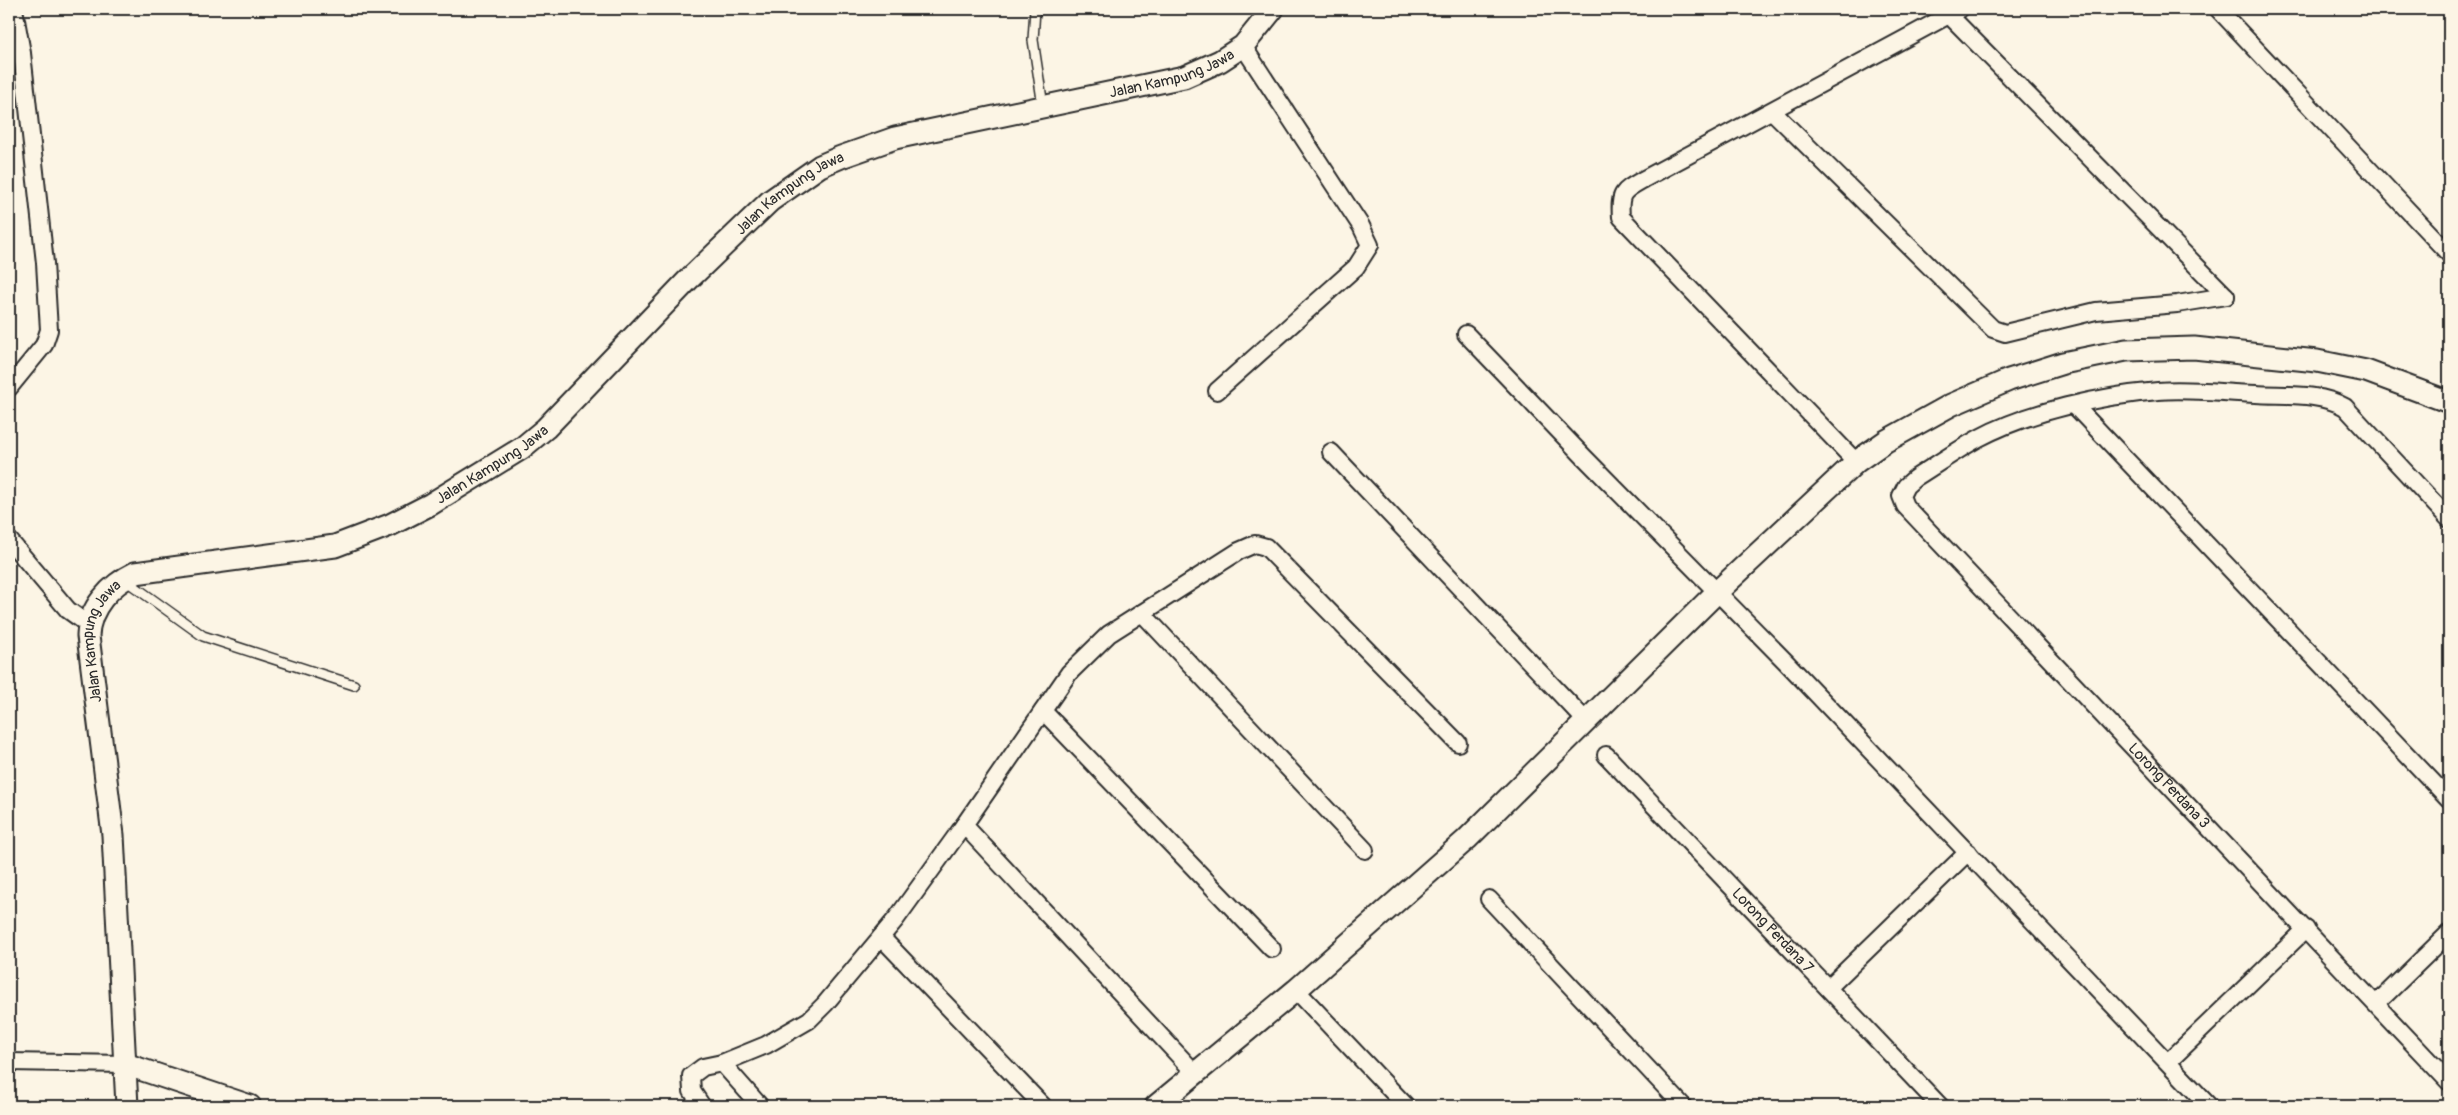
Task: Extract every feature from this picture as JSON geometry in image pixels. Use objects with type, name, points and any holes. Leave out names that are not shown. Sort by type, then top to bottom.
[{"type":"street","points":[[9,388],[44,344],[49,330],[44,254],[22,53],[14,9]]},
{"type":"street","name":"Jalan Kampung Jawa","points":[[127,1106],[113,835],[88,625],[98,604],[112,587],[135,573],[335,546],[390,525],[431,504],[522,448],[570,405],[694,274],[770,202],[820,166],[896,138],[1184,77],[1220,61],[1243,46],[1273,9]]},
{"type":"street","points":[[2218,9],[2449,254]]},
{"type":"street","points":[[1772,110],[1993,329],[2005,333],[2096,311],[2177,304],[2226,296],[1955,12],[1772,110],[1626,189],[1620,200],[1622,217],[1856,462]]},
{"type":"street","points":[[1217,391],[1356,267],[1370,245],[1361,226],[1243,46]]},
{"type":"street","points":[[1466,334],[1968,852],[2209,1106]]},
{"type":"street","points":[[1156,1106],[1296,990],[1467,839],[1717,592],[1856,462],[1886,441],[1951,405],[2009,380],[2063,363],[2126,350],[2194,348],[2317,361],[2366,371],[2449,402]]},
{"type":"street","points":[[2074,405],[2159,390],[2304,396],[2335,401],[2345,407],[2449,519]]},
{"type":"street","points":[[2074,405],[2449,798]]},
{"type":"street","name":"Lorong Perdana 3","points":[[2074,405],[2006,426],[1979,438],[1906,486],[1901,496],[1905,506],[2449,1082]]},
{"type":"street","points":[[1331,452],[1586,721]]},
{"type":"street","points":[[9,540],[68,610],[88,625]]},
{"type":"street","points":[[702,1106],[692,1091],[691,1076],[703,1067],[722,1063],[766,1045],[809,1020],[825,1004],[881,937],[964,826],[1069,673],[1109,634],[1239,551],[1255,544],[1266,548],[1458,743]]},
{"type":"street","points":[[1142,613],[1365,850]]},
{"type":"street","points":[[1043,711],[1272,949]]},
{"type":"street","name":"Lorong Perdana 7","points":[[1606,755],[1940,1106]]},
{"type":"street","points":[[964,826],[1195,1073]]},
{"type":"street","points":[[1828,988],[1968,852]]},
{"type":"street","points":[[1489,899],[1683,1106]]},
{"type":"street","points":[[2168,1062],[2306,929]]},
{"type":"street","points":[[2376,1003],[2449,933]]},
{"type":"street","points":[[881,937],[1043,1106]]},
{"type":"street","points":[[1296,990],[1406,1106]]},
{"type":"street","points":[[9,1062],[125,1064],[250,1106]]},
{"type":"street","points":[[722,1063],[760,1106]]},
{"type":"lane","points":[[1036,9],[1033,40],[1043,107]]},
{"type":"lane","points":[[124,578],[203,636],[354,685]]}]
